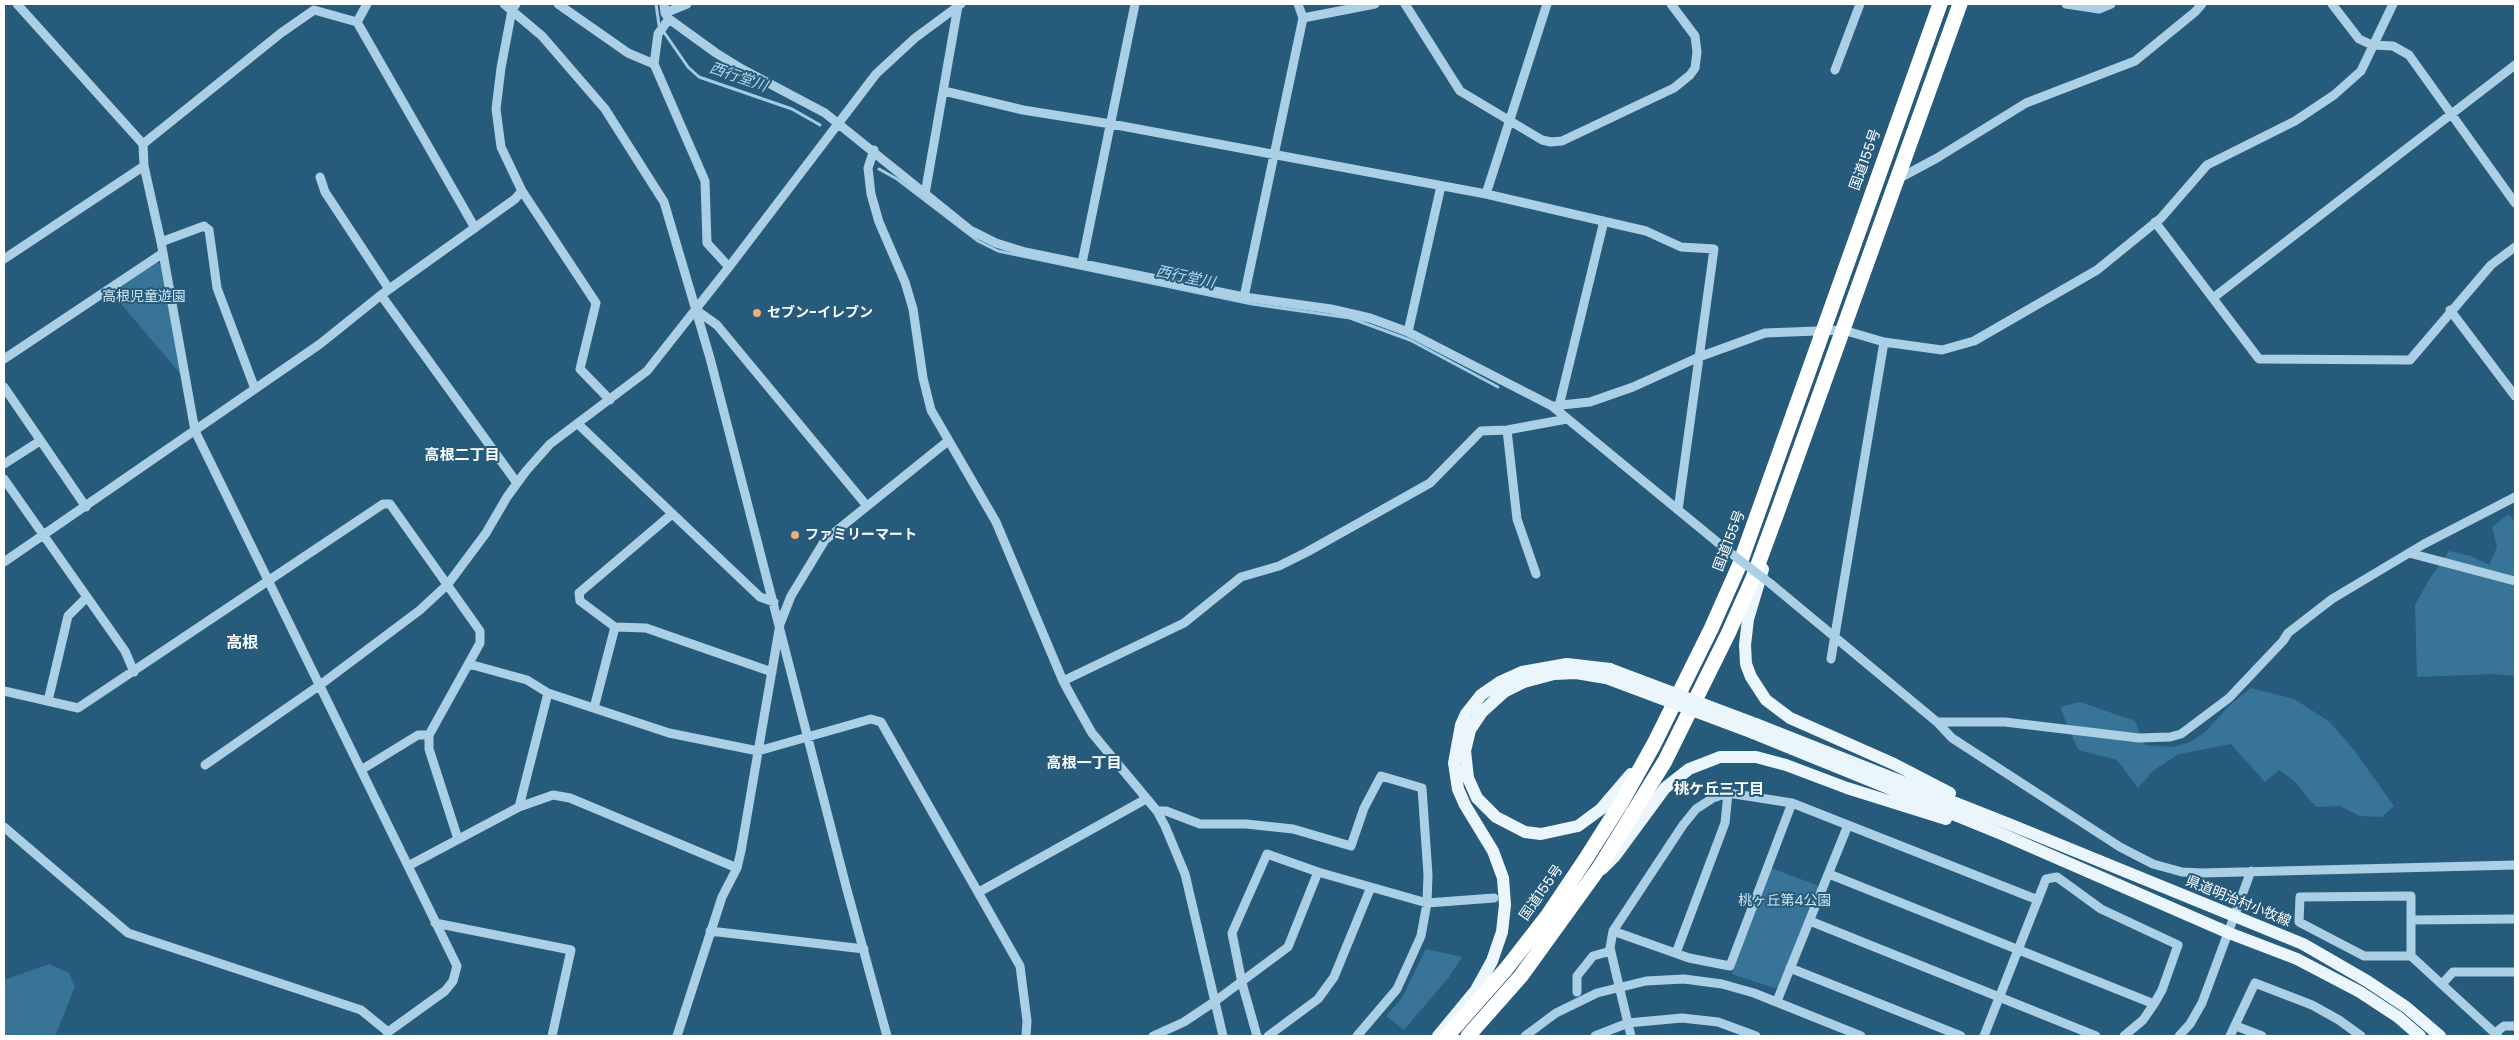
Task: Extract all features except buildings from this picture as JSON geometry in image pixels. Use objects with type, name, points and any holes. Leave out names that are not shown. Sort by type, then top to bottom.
[{"type":"highway","name":"国道155号","points":[[1447,1036],[1506,969],[1548,915],[1621,803],[1654,744],[1711,629],[1739,566],[1940,4]]},
{"type":"highway","points":[[1468,1036],[1521,976],[1591,880],[1635,812],[1665,761],[1728,634],[1753,578],[1960,4]]},
{"type":"main road","points":[[1795,463],[1748,619],[1745,646],[1746,664],[1757,689],[1766,700],[1790,718],[1894,764],[2006,830]]},
{"type":"main road","points":[[1438,1036],[1476,990],[1492,962],[1502,932],[1505,905],[1503,878],[1493,851],[1465,805],[1455,775],[1455,749],[1464,720],[1473,704],[1489,688],[1522,672],[1567,664],[1608,673],[1755,729],[2006,830],[2229,933],[2296,959],[2336,978],[2398,1017],[2420,1036]]},
{"type":"main road","points":[[1608,673],[1570,673],[1534,678],[1514,686],[1488,705],[1470,730],[1465,751],[1468,778],[1477,798],[1496,818],[1524,832],[1541,834],[1578,826],[1601,810],[1624,784],[1654,744]]},
{"type":"main road","points":[[1591,880],[1615,856],[1665,788],[1689,769],[1720,757],[1756,757],[1786,764],[1911,809],[2006,830]]},
{"type":"main road","name":"県道明治村小牧線","points":[[2006,830],[2302,944],[2342,965],[2406,1007],[2440,1036]]},
{"type":"street","points":[[4,827],[128,933],[361,1010],[388,1034],[445,991],[453,980],[456,966],[195,431],[161,242],[144,166],[143,144],[18,4]]},
{"type":"street","points":[[357,22],[367,4]]},
{"type":"street","points":[[504,4],[514,7],[542,36],[605,109],[664,202],[696,310],[780,624],[887,1036]]},
{"type":"street","points":[[558,4],[628,53],[654,64]]},
{"type":"street","points":[[687,4],[666,12],[658,34],[654,64],[705,181],[707,243],[729,267]]},
{"type":"street","points":[[1082,264],[1135,4]]},
{"type":"street","points":[[1244,297],[1303,18],[1298,4]]},
{"type":"street","points":[[1303,18],[1375,4]]},
{"type":"street","points":[[1405,4],[1460,91],[1542,140],[1562,141],[1674,88],[1695,68],[1697,52],[1695,36],[1671,4]]},
{"type":"street","points":[[1486,194],[1546,4]]},
{"type":"street","points":[[1835,70],[1860,4]]},
{"type":"street","points":[[2066,4],[2099,10],[2111,4]]},
{"type":"street","points":[[1896,180],[2026,103],[2136,61],[2202,4]]},
{"type":"street","points":[[2332,4],[2359,39],[2372,45],[2393,46],[2409,55],[2515,203]]},
{"type":"street","points":[[1556,406],[1590,402],[1633,387],[1699,357],[1765,333],[1803,330],[1812,333],[1822,330],[1842,330],[1884,342],[1942,350],[1974,341],[2098,270],[2155,222],[2207,165],[2295,121],[2334,95],[2361,71],[2393,4]]},
{"type":"street","points":[[925,194],[960,5]]},
{"type":"street","points":[[205,764],[320,685],[420,610],[448,584],[486,533],[517,483],[550,444],[647,371],[840,124],[876,74],[915,38],[960,5]]},
{"type":"street","points":[[514,7],[501,68],[496,109],[501,147],[522,191],[596,303],[580,369],[610,400]]},
{"type":"street","points":[[143,144],[281,33],[314,10],[357,22],[475,228]]},
{"type":"street","points":[[666,12],[742,69],[825,113],[840,124],[873,155],[970,230],[996,243],[1082,264],[1244,297],[1331,309],[1370,318],[1408,332],[1556,406],[1567,419],[1938,722],[1952,738],[2120,847],[2153,864],[2182,872],[2515,865]]},
{"type":"street","points":[[2213,298],[2515,66]]},
{"type":"street","points":[[944,91],[1023,110],[1111,124],[1486,194],[1646,231],[1681,247],[1714,249],[1678,510]]},
{"type":"street","points":[[873,155],[868,168],[871,194],[879,222],[905,282],[913,309],[923,378],[931,410],[996,522],[1063,681],[1092,734],[1157,811],[1185,874],[1223,1036]]},
{"type":"street","points":[[4,259],[144,166]]},
{"type":"street","points":[[320,177],[325,192],[389,289]]},
{"type":"street","points":[[1408,332],[1441,186]]},
{"type":"street","points":[[4,562],[320,344],[381,295],[515,199],[522,191]]},
{"type":"street","points":[[1556,406],[1604,221]]},
{"type":"street","points":[[2155,222],[2259,359],[2410,360],[2450,310],[2491,265],[2515,247]]},
{"type":"street","points":[[161,242],[204,226],[209,230],[216,288],[255,389]]},
{"type":"street","points":[[4,359],[163,253]]},
{"type":"street","points":[[381,295],[517,483]]},
{"type":"street","points":[[696,310],[717,326],[867,506]]},
{"type":"street","points":[[2450,310],[2515,396]]},
{"type":"street","points":[[1831,659],[1884,342]]},
{"type":"street","points":[[4,387],[86,506]]},
{"type":"street","points":[[1063,681],[1184,623],[1241,578],[1279,566],[1307,552],[1430,483],[1481,431],[1508,430],[1567,419]]},
{"type":"street","points":[[578,424],[760,598],[774,602]]},
{"type":"street","points":[[1508,430],[1517,519],[1536,574]]},
{"type":"street","points":[[4,464],[40,440]]},
{"type":"street","points":[[677,1036],[710,930],[722,897],[737,868],[780,624],[791,596],[825,540],[948,441]]},
{"type":"street","points":[[4,479],[125,652],[134,672]]},
{"type":"street","points":[[1938,722],[2005,722],[2139,738],[2170,737],[2182,734],[2229,698],[2283,641],[2288,633],[2332,599],[2409,553],[2515,497]]},
{"type":"street","points":[[4,691],[78,708],[383,504],[390,504],[480,631],[480,644],[429,735],[429,749],[458,839]]},
{"type":"street","points":[[672,514],[579,593],[580,601],[615,627],[646,628],[772,672]]},
{"type":"street","points":[[2409,553],[2515,581]]},
{"type":"street","points":[[48,701],[68,616],[86,598]]},
{"type":"street","points":[[594,708],[615,627]]},
{"type":"street","points":[[468,664],[527,680],[548,693],[669,733],[758,751],[870,719],[881,722],[1020,966],[1027,1021],[1026,1036]]},
{"type":"street","points":[[520,807],[548,693]]},
{"type":"street","points":[[361,770],[418,735],[429,735]]},
{"type":"street","points":[[1157,811],[1166,810],[1200,824],[1246,824],[1293,829],[1351,846],[1364,808],[1381,776],[1422,788],[1428,875],[1427,903],[1421,936],[1397,989],[1356,1036]]},
{"type":"street","points":[[1676,953],[1725,823],[1728,793]]},
{"type":"street","points":[[1631,1036],[1611,951],[1613,931],[1683,825],[1696,809],[1713,798],[1728,793],[1792,803],[2038,900]]},
{"type":"street","points":[[408,866],[520,807],[543,797],[553,795],[570,798],[737,868]]},
{"type":"street","points":[[979,892],[1146,799]]},
{"type":"street","points":[[1613,931],[1676,953],[1730,966],[1792,803]]},
{"type":"street","points":[[1777,1001],[1848,825]]},
{"type":"street","points":[[1257,1036],[1242,982],[1232,933],[1267,854],[1318,872],[1427,903],[1494,898]]},
{"type":"street","points":[[2179,1036],[2190,1024],[2202,1002],[2251,871]]},
{"type":"street","points":[[1153,1036],[1184,1022],[1288,947],[1318,872]]},
{"type":"street","points":[[1829,874],[2154,1004]]},
{"type":"street","points":[[1984,1036],[2046,879],[2057,877],[2101,909],[2178,945],[2162,990],[2154,1004],[2143,1020],[2124,1036]]},
{"type":"street","points":[[1268,1036],[1318,999],[1334,978],[1371,887]]},
{"type":"street","points":[[2411,956],[2411,896],[2300,897],[2300,922],[2364,956],[2411,956],[2496,1035],[2504,1026],[2515,1026]]},
{"type":"street","points":[[2412,920],[2515,919]]},
{"type":"street","points":[[1810,920],[2096,1036]]},
{"type":"street","points":[[435,923],[571,950],[552,1036]]},
{"type":"street","points":[[710,930],[864,949]]},
{"type":"street","points":[[1577,992],[1577,976],[1593,956],[1611,951]]},
{"type":"street","points":[[1790,968],[1960,1036]]},
{"type":"street","points":[[2442,984],[2454,972],[2515,972]]},
{"type":"street","points":[[1525,1036],[1568,1005],[1620,986],[1665,979],[1704,981],[1737,988],[1777,1001],[1861,1036]]},
{"type":"street","points":[[2230,1036],[2255,983],[2312,1005],[2339,1020],[2361,1036]]},
{"type":"street","points":[[1595,1036],[1628,1023],[1662,1018],[1703,1019],[1756,1036]]},
{"type":"street","points":[[2236,1026],[2262,1036]]},
{"type":"green space","name":"高根児童遊園","points":[[156,262],[160,264],[182,376],[111,292]]},
{"type":"green space","points":[[2509,514],[2515,522],[2515,676],[2493,674],[2417,677],[2415,605],[2428,581],[2449,551],[2471,556],[2489,565],[2497,547],[2492,527]]},
{"type":"green space","points":[[2251,688],[2294,699],[2330,722],[2354,750],[2394,806],[2382,817],[2360,816],[2340,806],[2316,807],[2293,780],[2279,770],[2265,782],[2231,744],[2179,754],[2154,770],[2138,788],[2117,760],[2078,750],[2060,707],[2080,702],[2135,721],[2145,745],[2174,747],[2190,742],[2204,733],[2232,703]]},
{"type":"green space","name":"桃ヶ丘第4公園","points":[[1771,868],[1819,886],[1778,987],[1774,988],[1732,974]]},
{"type":"green space","points":[[1426,949],[1462,957],[1449,977],[1404,1030],[1386,1016],[1402,998]]},
{"type":"green space","points":[[49,964],[69,973],[75,987],[55,1036],[4,1036],[4,980]]},
{"type":"waterway","name":"西行堂川","points":[[656,4],[659,25],[688,67],[699,77],[792,109],[820,125]]},
{"type":"waterway","name":"西行堂川","points":[[879,169],[897,179],[978,241],[998,251],[1252,304],[1350,318],[1410,340],[1498,387]]},
{"type":"place","name":"セブン-イレブン","points":[[757,313]]},
{"type":"place","name":"ファミリーマート","points":[[795,535]]},
{"type":"district","name":"高根二丁目","points":[[462,456]]},
{"type":"district","name":"高根","points":[[242,644]]},
{"type":"district","name":"高根一丁目","points":[[1084,764]]},
{"type":"district","name":"桃ケ丘三丁目","points":[[1719,790]]}]
